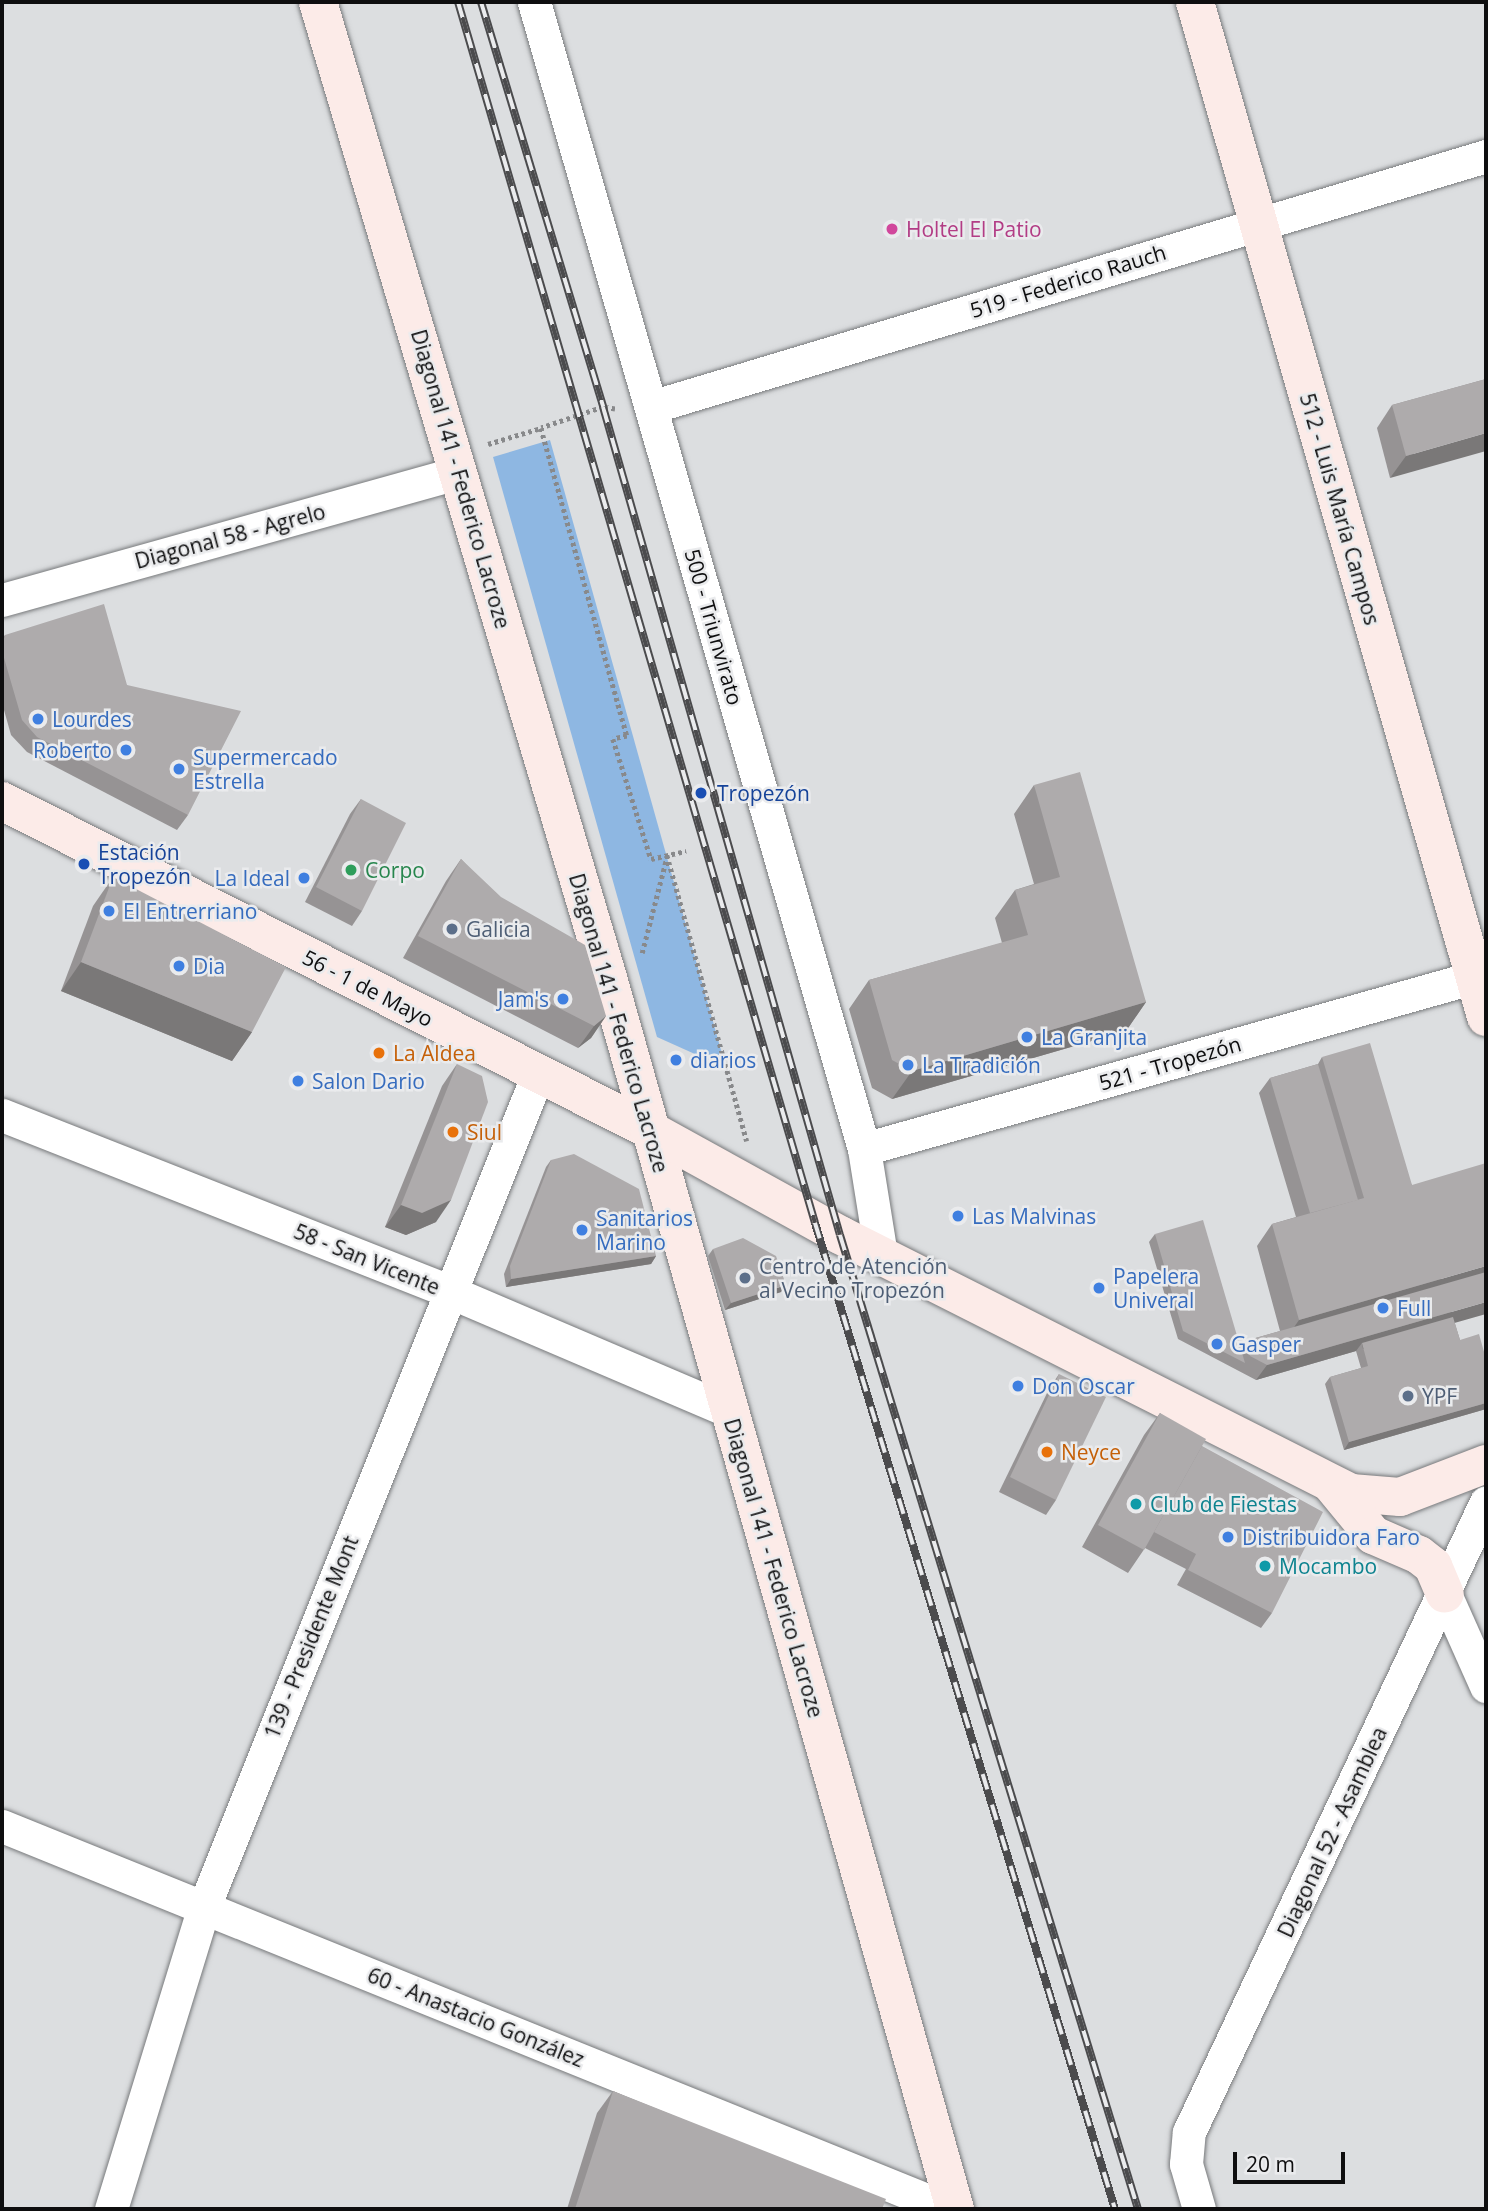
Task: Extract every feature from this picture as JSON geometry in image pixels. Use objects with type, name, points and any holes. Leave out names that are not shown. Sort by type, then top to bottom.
[{"type":"street","name":"Diagonal 141 - Federico Lacroze","points":[[318,2],[608,978],[955,2209]]},
{"type":"street","name":"500 - Triunvirato","points":[[534,2],[864,1149],[881,1255]]},
{"type":"street","name":"512 - Luis María Campos","points":[[1195,2],[1486,1017]]},
{"type":"street","name":"519 - Federico Rauch","points":[[650,407],[1486,156]]},
{"type":"street","name":"Diagonal 58 - Agrelo","points":[[2,600],[457,464]]},
{"type":"street","name":"56 - 1 de Mayo","points":[[2,801],[650,1130],[881,1255],[1331,1484],[1368,1497],[1400,1497],[1486,1464]]},
{"type":"street","name":"521 - Tropezón","points":[[864,1149],[1475,977]]},
{"type":"street","name":"139 - Presidente Mont","points":[[111,2209],[204,1907],[448,1291],[538,1074]]},
{"type":"street","name":"58 - San Vicente","points":[[2,1115],[448,1291],[730,1411]]},
{"type":"street","points":[[1331,1484],[1373,1535],[1419,1555],[1433,1566],[1486,1686]]},
{"type":"street","name":"Diagonal 52 - Asamblea","points":[[1199,2209],[1186,2164],[1189,2132],[1445,1594],[1486,1502]]},
{"type":"street","name":"60 - Anastacio González","points":[[2,1826],[949,2209]]},
{"type":"path","points":[[457,464],[541,428],[603,407],[650,407]]},
{"type":"path","points":[[541,428],[627,736],[613,739],[651,859],[686,851]]},
{"type":"path","points":[[608,978],[638,970],[667,855]]},
{"type":"path","points":[[667,855],[762,1192]]},
{"type":"shaded area","points":[[550,440],[726,1068],[657,1037],[493,457]]},
{"type":"building","points":[[1486,379],[1486,433],[1406,456],[1392,405]]},
{"type":"building","points":[[104,604],[127,685],[241,711],[188,815],[37,737],[22,720],[2,651],[5,635]]},
{"type":"building","points":[[1080,772],[1146,1002],[912,1071],[892,1060],[869,980],[1028,935],[1015,890],[1060,877],[1034,785]]},
{"type":"building","name":"Corpo","points":[[361,799],[406,823],[362,911],[316,887]]},
{"type":"building","points":[[461,859],[501,897],[585,945],[606,1016],[594,1026],[418,936]]},
{"type":"building","points":[[113,877],[286,967],[252,1032],[81,962]]},
{"type":"building","points":[[1370,1043],[1412,1185],[1486,1163],[1486,1266],[1299,1320],[1272,1224],[1364,1198],[1322,1057]]},
{"type":"building","points":[[457,1064],[482,1076],[488,1102],[451,1200],[422,1213],[401,1205]]},
{"type":"building","points":[[1318,1064],[1358,1200],[1310,1213],[1270,1078]]},
{"type":"building","name":"Sanitarios Marino","points":[[574,1154],[639,1189],[656,1256],[511,1279],[510,1266],[551,1160]]},
{"type":"building","points":[[1203,1220],[1245,1363],[1183,1331],[1155,1234]]},
{"type":"building","name":"Centro de Atención al Vecino Tropezón","points":[[743,1238],[776,1256],[786,1285],[731,1303],[713,1249]]},
{"type":"building","points":[[1486,1272],[1486,1302],[1267,1365],[1250,1356],[1245,1341]]},
{"type":"building","points":[[1453,1317],[1460,1340],[1479,1334],[1486,1359],[1486,1403],[1349,1442],[1330,1377],[1368,1366],[1362,1343]]},
{"type":"building","name":"Neyce","points":[[1059,1374],[1106,1397],[1056,1500],[1010,1477]]},
{"type":"building","name":"Club de Fiestas","points":[[1160,1413],[1206,1439],[1144,1550],[1098,1525]]},
{"type":"building","points":[[1202,1446],[1323,1512],[1272,1613],[1188,1570],[1196,1554],[1154,1532]]},
{"type":"building","points":[[613,2091],[886,2199],[882,2209],[575,2209]]},
{"type":"railway","points":[[458,2],[815,1223],[1115,2209]]},
{"type":"railway","points":[[481,2],[603,407],[840,1235],[1138,2209]]},
{"type":"place","name":"Holtel El Patio","points":[[892,229]]},
{"type":"place","name":"Lourdes","points":[[38,719]]},
{"type":"place","name":"Roberto","points":[[126,750]]},
{"type":"place","name":"Supermercado Estrella","points":[[179,769]]},
{"type":"place","name":"Tropezón","points":[[701,793]]},
{"type":"place","name":"Estación Tropezón","points":[[84,864]]},
{"type":"place","name":"Corpo","points":[[351,870]]},
{"type":"place","name":"La Ideal","points":[[304,878]]},
{"type":"place","name":"El Entrerriano","points":[[109,911]]},
{"type":"place","name":"Galicia","points":[[452,929]]},
{"type":"place","name":"Dia","points":[[179,966]]},
{"type":"place","name":"Jam's","points":[[563,999]]},
{"type":"place","name":"La Granjita","points":[[1027,1037]]},
{"type":"place","name":"La Aldea","points":[[379,1053]]},
{"type":"place","name":"diarios","points":[[676,1060]]},
{"type":"place","name":"La Tradición","points":[[908,1065]]},
{"type":"place","name":"Salon Dario","points":[[298,1081]]},
{"type":"place","name":"Siul","points":[[453,1132]]},
{"type":"place","name":"Las Malvinas","points":[[958,1216]]},
{"type":"place","name":"Sanitarios Marino","points":[[582,1230]]},
{"type":"place","name":"Centro de Atención al Vecino Tropezón","points":[[745,1278]]},
{"type":"place","name":"Papelera Univeral","points":[[1099,1288]]},
{"type":"place","name":"Full","points":[[1383,1308]]},
{"type":"place","name":"Gasper","points":[[1217,1344]]},
{"type":"place","name":"Don Oscar","points":[[1018,1386]]},
{"type":"place","name":"YPF","points":[[1408,1396]]},
{"type":"place","name":"Neyce","points":[[1047,1452]]},
{"type":"place","name":"Club de Fiestas","points":[[1136,1504]]},
{"type":"place","name":"Distribuidora Faro","points":[[1228,1537]]},
{"type":"place","name":"Mocambo","points":[[1265,1566]]}]
